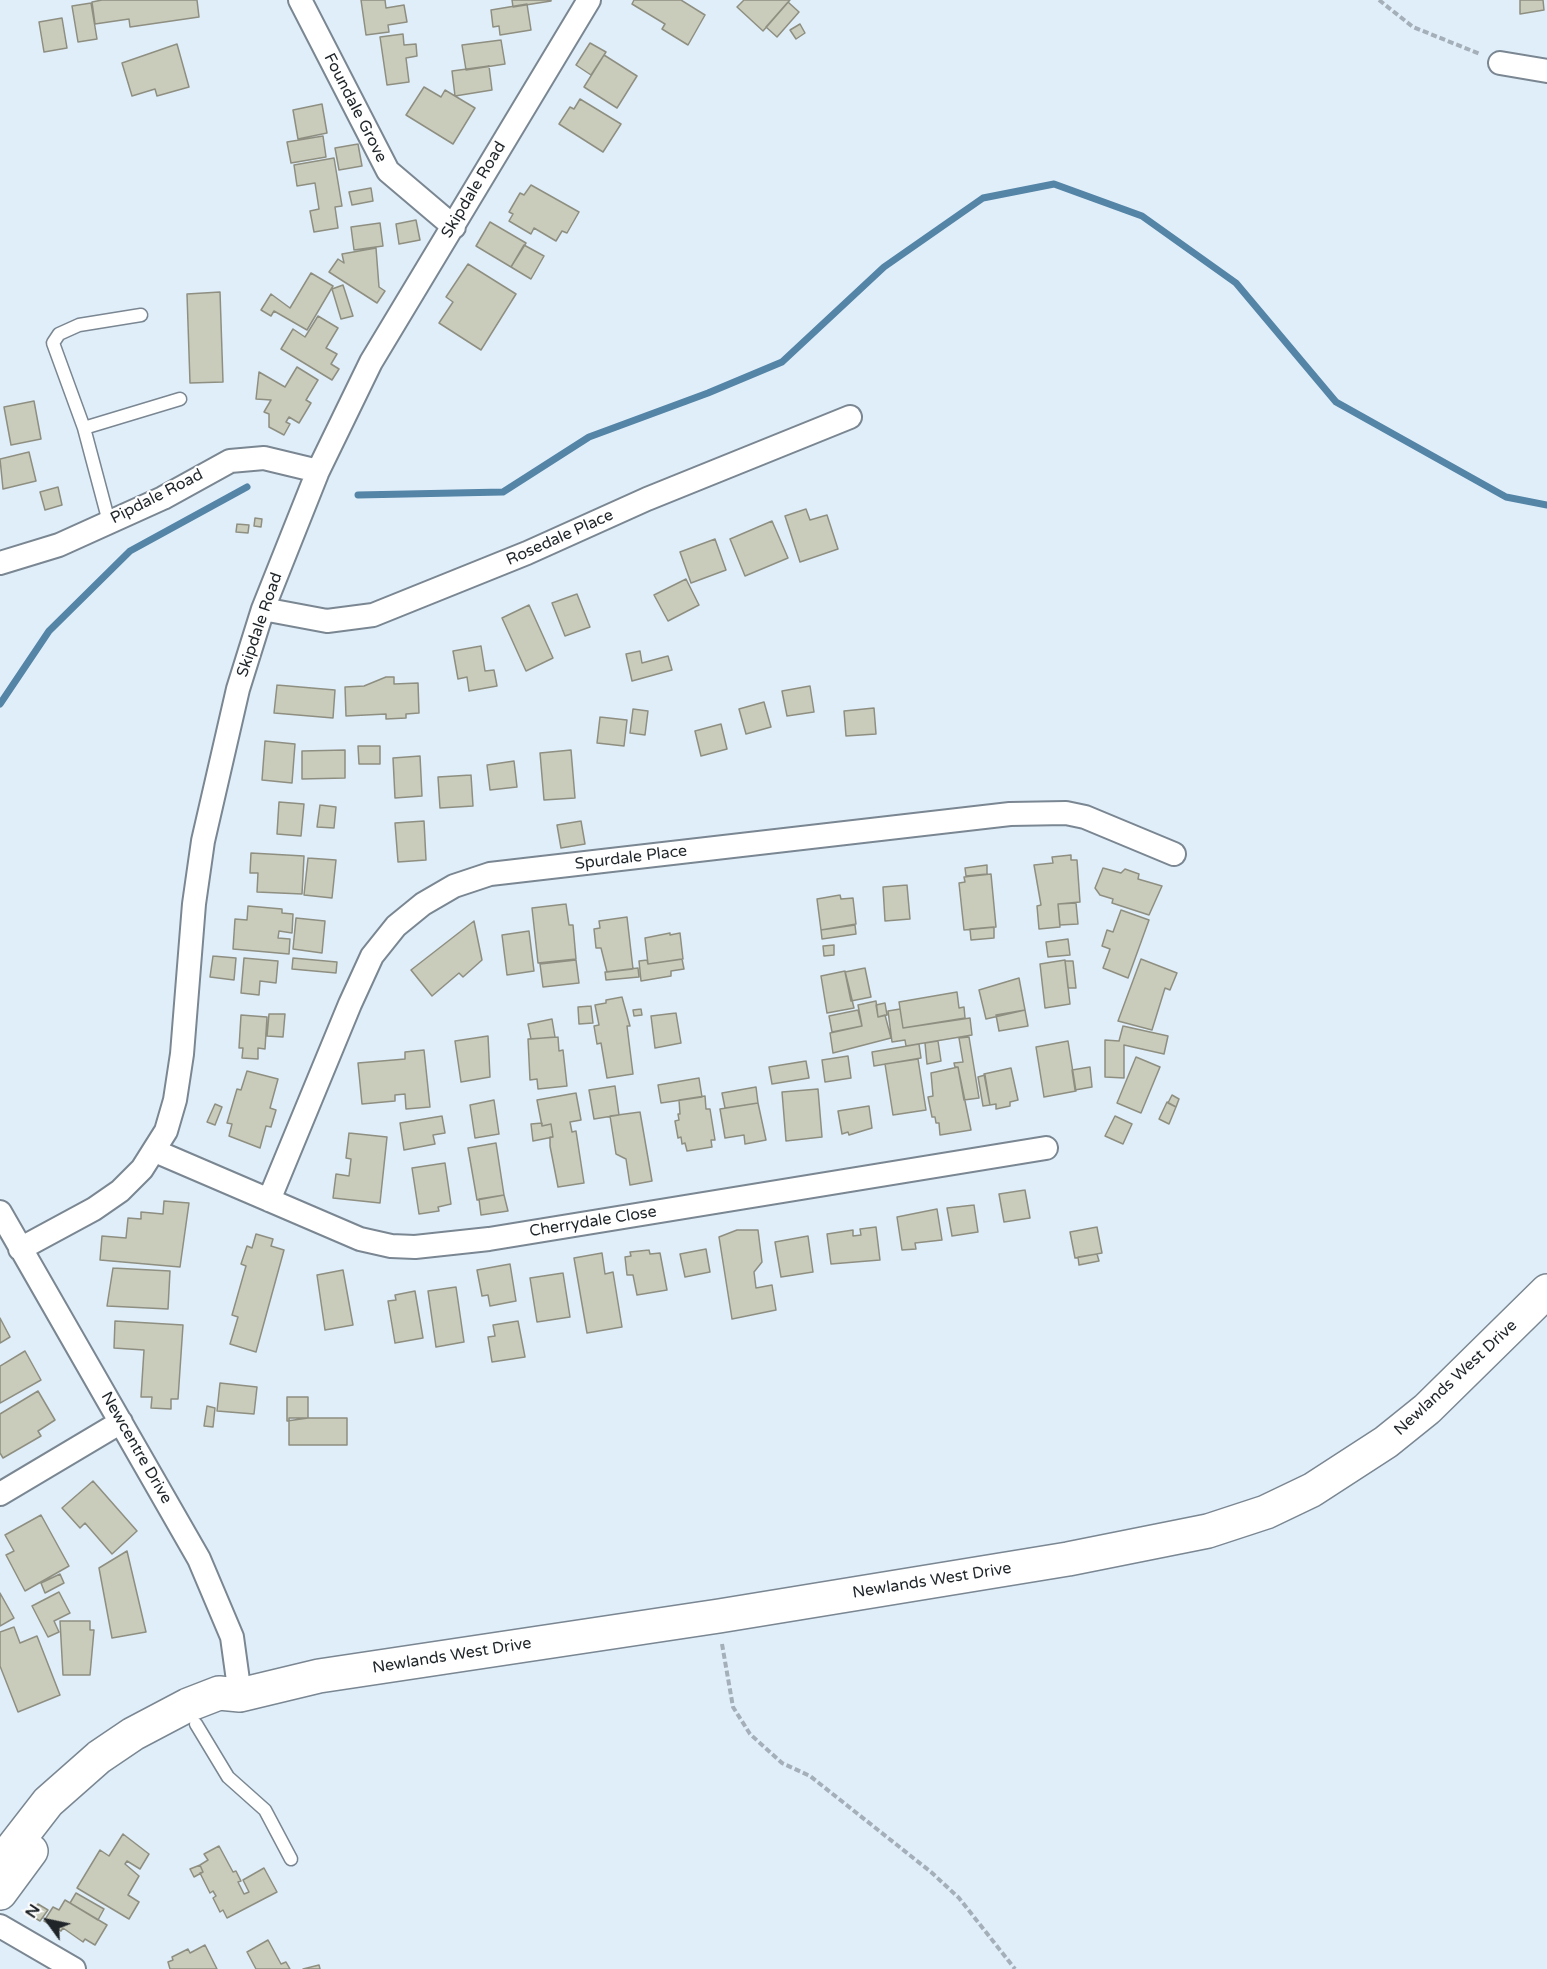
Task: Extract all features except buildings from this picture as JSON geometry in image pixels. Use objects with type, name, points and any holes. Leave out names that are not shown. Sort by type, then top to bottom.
[{"type":"street","name":"Foundale Grove","points":[[300,0],[388,171],[454,227]]},
{"type":"street","name":"Skipdale Road","points":[[20,1250],[94,1209],[120,1191],[155,1151],[166,1131],[176,1088],[194,904],[203,841],[238,689],[263,609],[318,471],[371,362],[589,0]]},
{"type":"street","points":[[1500,63],[1547,71]]},
{"type":"street","name":"Rosedale Place","points":[[263,609],[327,621],[373,615],[527,554],[647,499],[850,417]]},
{"type":"street","name":"Pipdale Road","points":[[0,563],[59,545],[163,498],[230,461],[264,458],[318,471]]},
{"type":"street","name":"Spurdale Place","points":[[269,1200],[372,956],[396,926],[423,904],[454,886],[490,874],[1010,814],[1066,813],[1085,817],[1174,854]]},
{"type":"street","name":"Cherrydale Close","points":[[155,1151],[360,1239],[391,1246],[415,1247],[501,1237],[1046,1148]]},
{"type":"street","name":"Newcentre Drive","points":[[0,1212],[200,1559],[232,1637],[240,1695]]},
{"type":"street","name":"Newlands West Drive","points":[[0,1864],[48,1802],[99,1757],[133,1734],[188,1705],[219,1693],[240,1695],[319,1677],[718,1616],[1164,1542],[1209,1531],[1266,1512],[1341,1473],[1386,1442],[1427,1409],[1547,1292]]},
{"type":"street","points":[[0,1494],[121,1422]]},
{"type":"street","name":"Newlands West Drive","points":[[0,1893],[36,1844],[66,1811],[119,1768],[227,1707],[240,1695]]},
{"type":"street","points":[[0,1926],[74,1969]]},
{"type":"lane","points":[[109,522],[84,428],[53,346],[55,337],[79,325],[141,315]]},
{"type":"lane","points":[[84,428],[180,399]]},
{"type":"lane","points":[[196,1724],[228,1777],[265,1810],[291,1859]]},
{"type":"path","points":[[1379,0],[1413,27],[1500,63]]},
{"type":"path","points":[[718,1616],[733,1707],[750,1734],[782,1763],[810,1776],[931,1872],[959,1898],[1014,1969]]},
{"type":"waterway","points":[[358,495],[503,492],[589,437],[708,393],[782,362],[884,267],[983,198],[1054,184],[1142,216],[1236,283],[1336,402],[1506,497],[1547,505]]},
{"type":"waterway","points":[[0,704],[49,631],[130,551],[247,487]]}]
